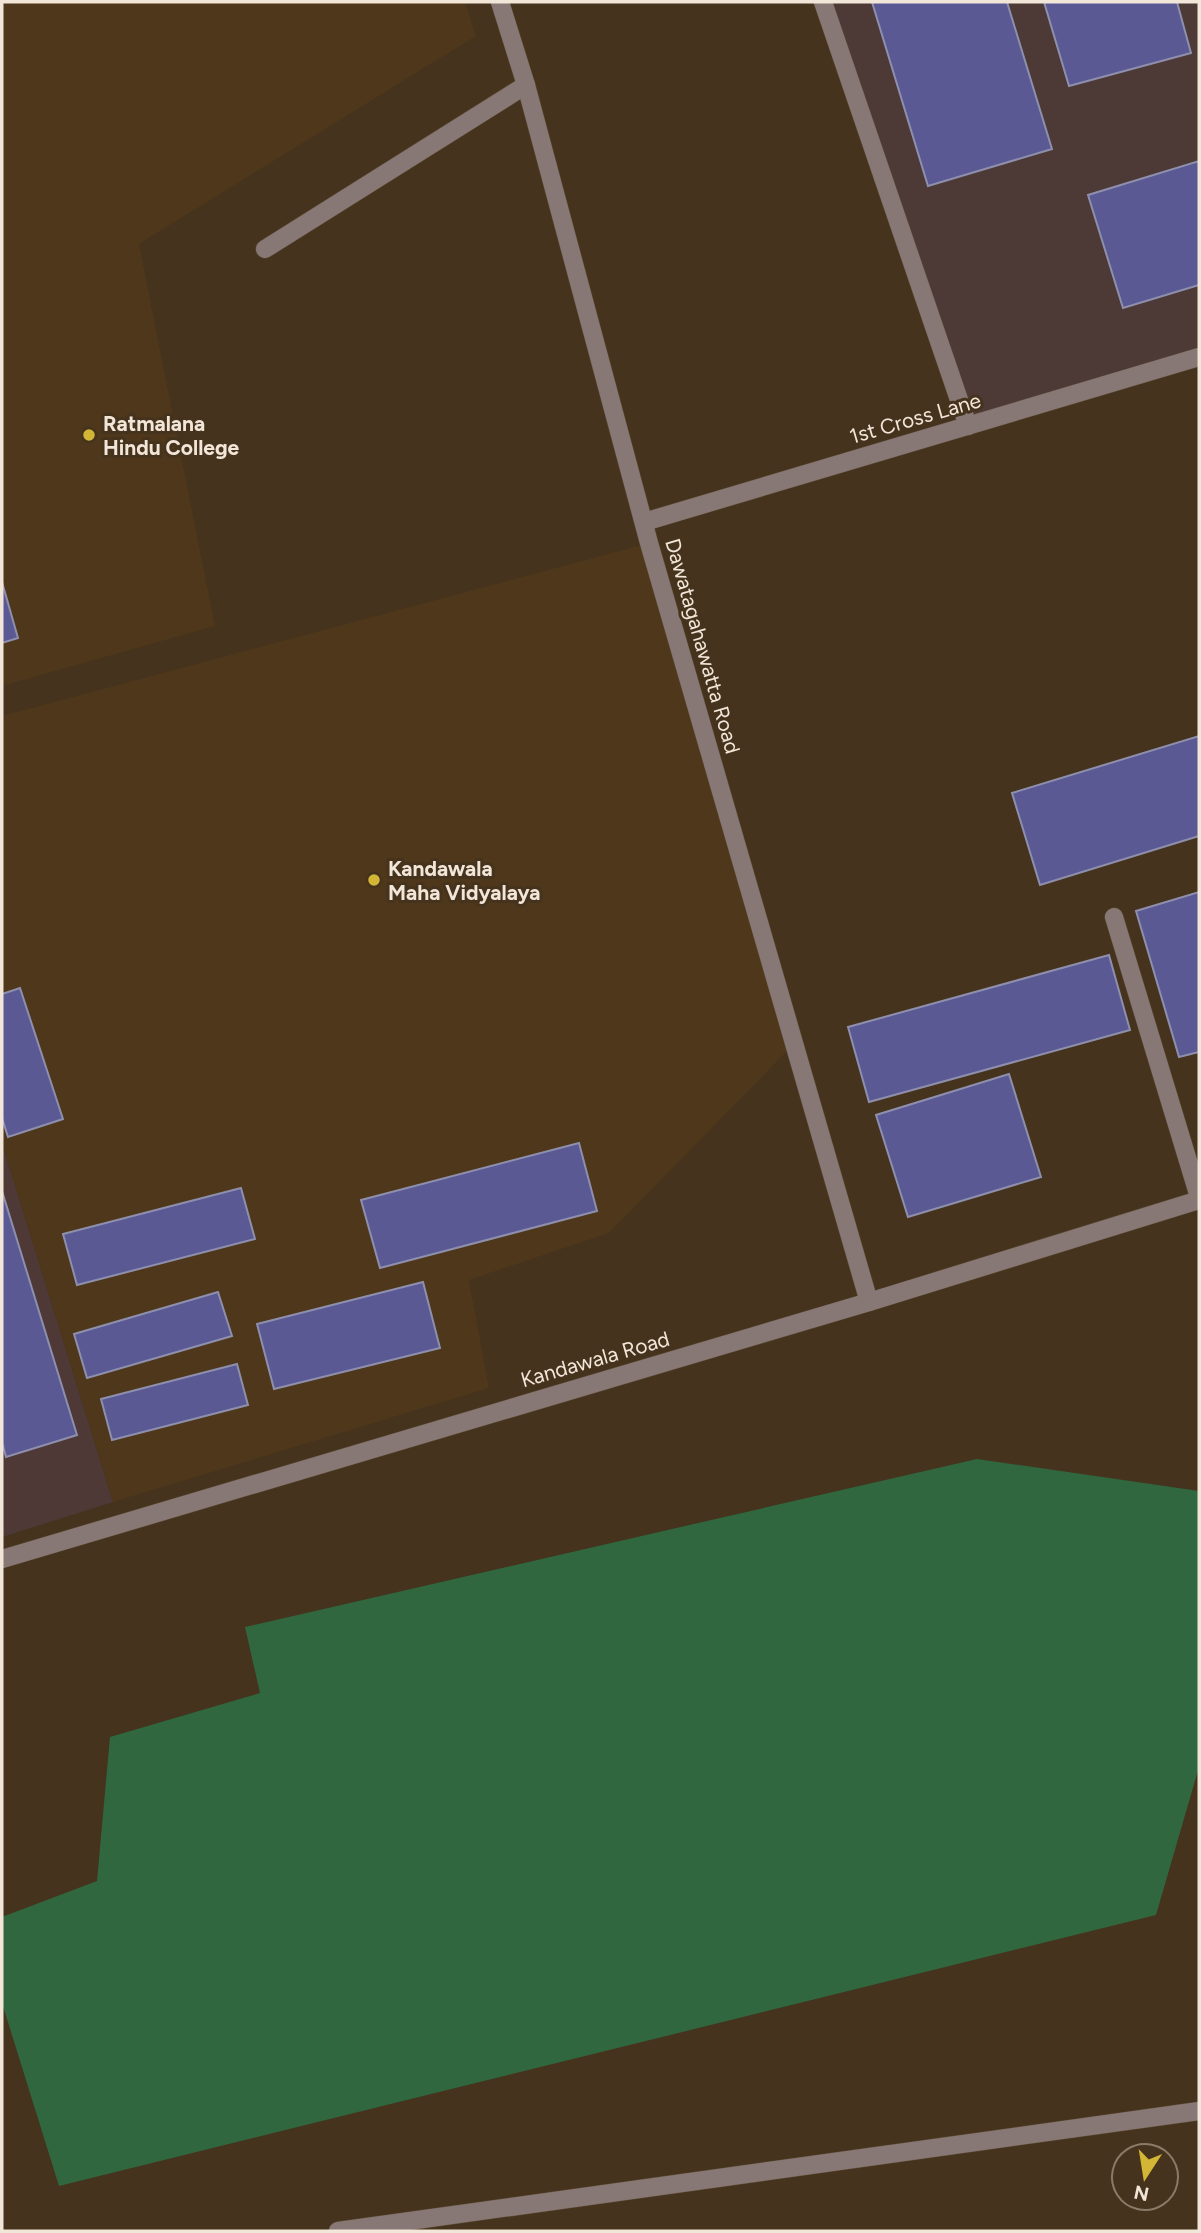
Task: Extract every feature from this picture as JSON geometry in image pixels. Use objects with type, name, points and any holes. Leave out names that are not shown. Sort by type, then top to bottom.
[{"type":"street","name":"Dawatagahawatta Road","points":[[499,2],[526,85],[644,522],[869,1302]]},
{"type":"street","points":[[823,2],[968,426]]},
{"type":"street","points":[[265,250],[526,85]]},
{"type":"street","name":"1st Cross Lane","points":[[644,522],[1199,357]]},
{"type":"street","points":[[1114,917],[1199,1198]]},
{"type":"street","name":"Kandawala Road","points":[[2,1559],[869,1302],[1199,1198]]},
{"type":"street","points":[[338,2231],[1199,2111]]},
{"type":"shaded area","name":"Ratmalana Hindu College","points":[[2,2],[465,2],[476,36],[139,244],[215,626],[2,686]]},
{"type":"shaded area","points":[[823,2],[1199,2],[1199,357],[968,426]]},
{"type":"shaded area","name":"Kandawala Maha Vidyalaya","points":[[649,543],[794,1044],[609,1233],[469,1280],[489,1388],[113,1502],[2,1143],[2,716]]},
{"type":"shaded area","points":[[2,1143],[113,1502],[2,1537]]},
{"type":"green space","points":[[977,1459],[1199,1491],[1199,1767],[1156,1915],[59,2186],[2,2003],[2,1917],[97,1881],[110,1737],[260,1693],[245,1627]]},
{"type":"building","points":[[872,2],[1007,2],[1052,149],[928,186]]},
{"type":"building","points":[[1044,2],[1177,2],[1191,53],[1069,86]]},
{"type":"building","points":[[1199,161],[1199,285],[1123,308],[1088,195]]},
{"type":"building","points":[[2,582],[18,638],[2,643]]},
{"type":"building","points":[[1199,736],[1199,836],[1040,885],[1012,793]]},
{"type":"building","points":[[1199,892],[1199,1052],[1179,1057],[1136,911]]},
{"type":"building","points":[[1109,955],[1130,1030],[869,1102],[848,1027]]},
{"type":"building","points":[[20,988],[63,1119],[8,1137],[2,1118],[2,994]]},
{"type":"building","points":[[1009,1074],[1041,1177],[908,1217],[876,1115]]},
{"type":"building","points":[[579,1143],[597,1211],[380,1268],[361,1200]]},
{"type":"building","points":[[241,1188],[255,1239],[77,1285],[63,1234]]},
{"type":"building","points":[[2,1191],[77,1435],[6,1457],[2,1442]]},
{"type":"building","points":[[423,1282],[440,1348],[274,1389],[257,1324]]},
{"type":"building","points":[[218,1292],[232,1336],[87,1378],[74,1334]]},
{"type":"building","points":[[237,1364],[248,1405],[112,1440],[101,1399]]},
{"type":"place","name":"Ratmalana Hindu College","points":[[89,435]]},
{"type":"place","name":"Kandawala Maha Vidyalaya","points":[[374,880]]}]
